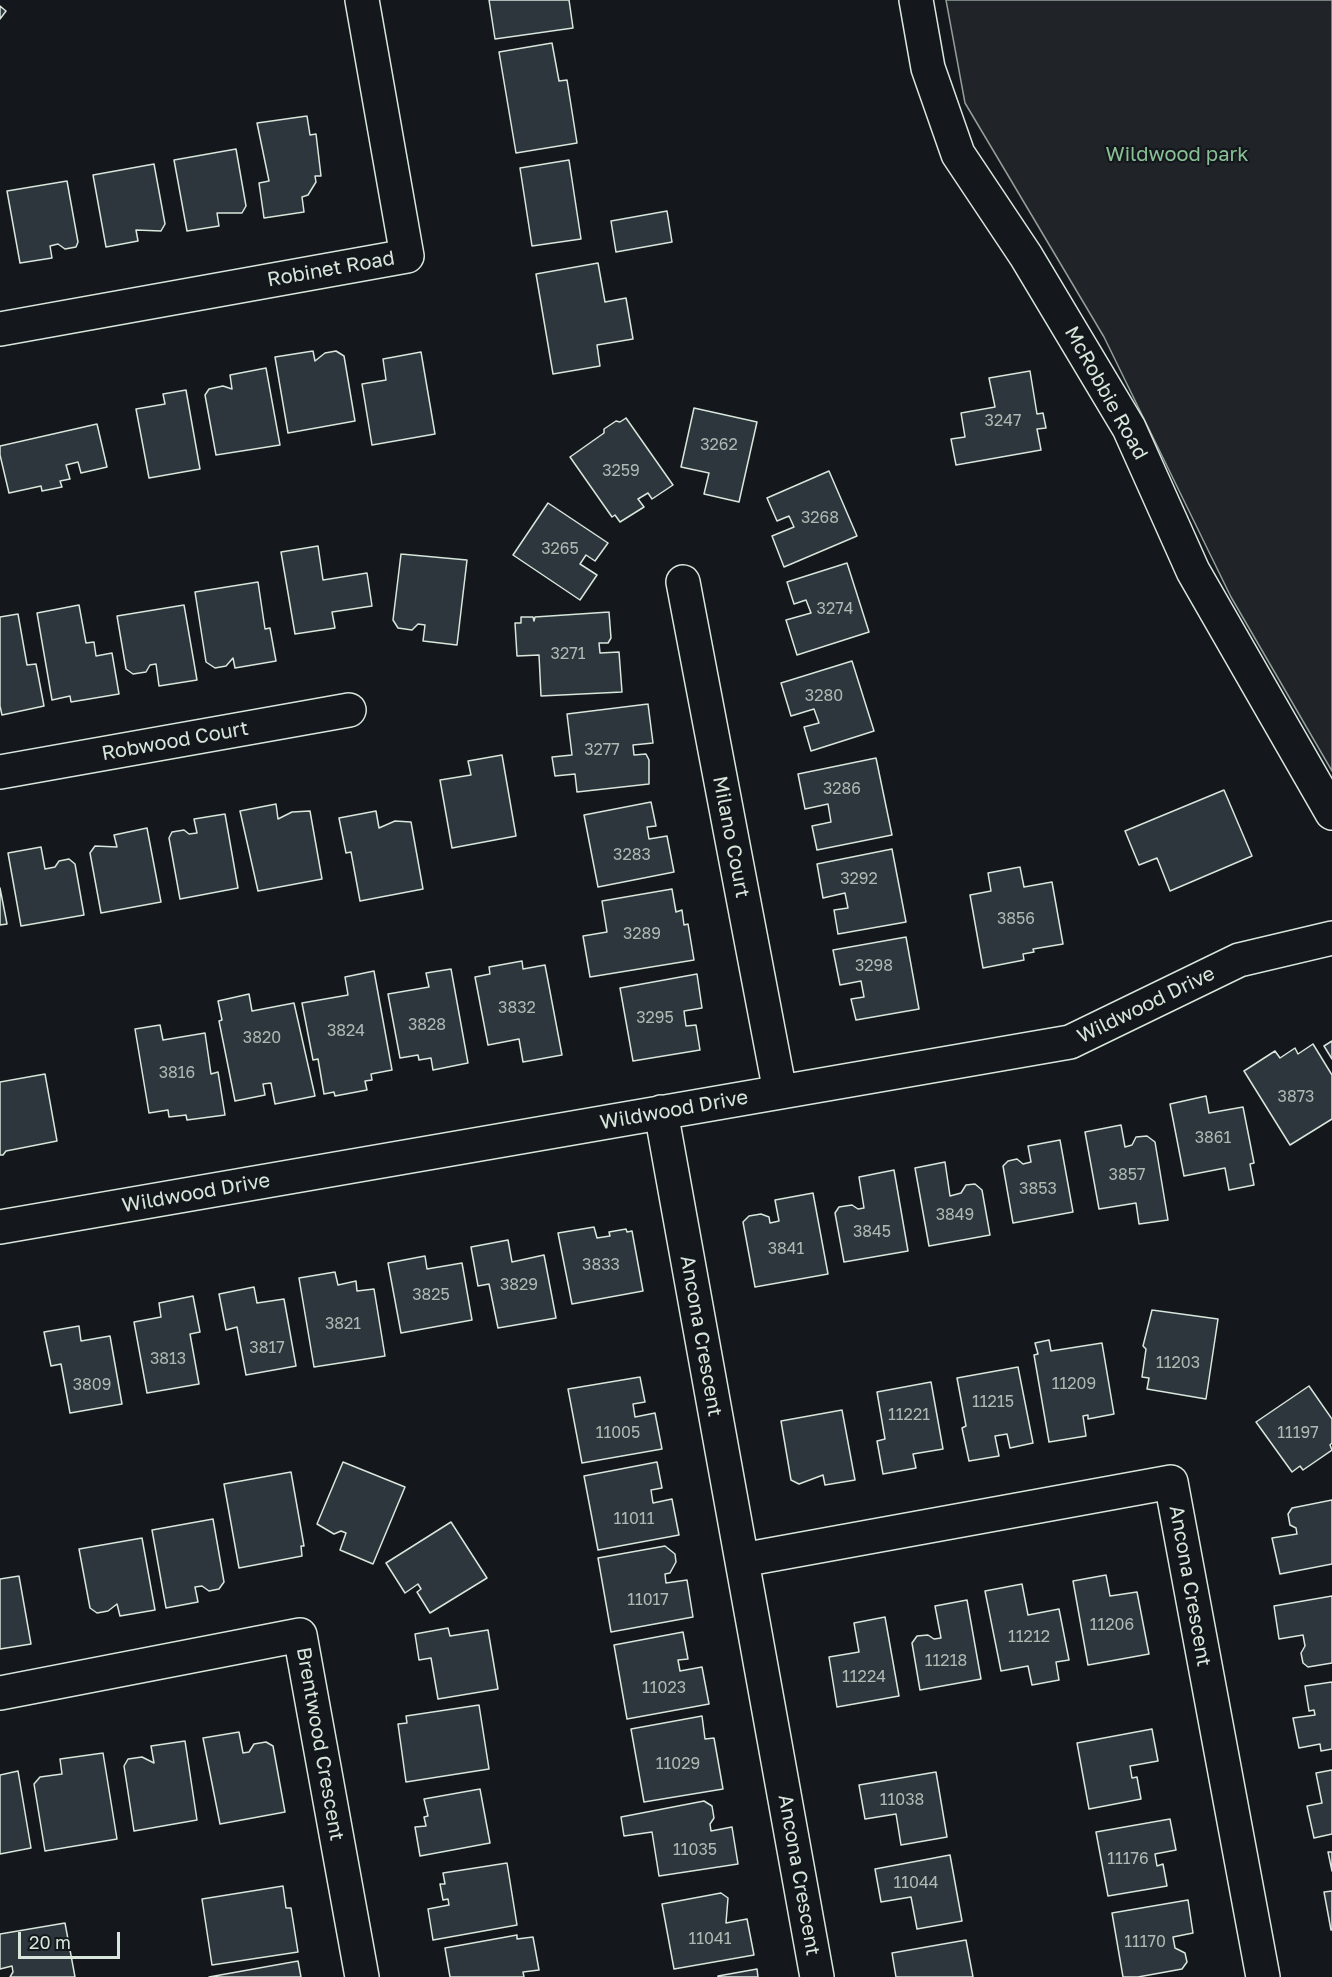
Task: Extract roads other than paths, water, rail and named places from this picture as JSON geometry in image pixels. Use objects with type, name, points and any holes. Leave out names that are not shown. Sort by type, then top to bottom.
[{"type":"street","name":"Robinet Road","points":[[0,328],[406,256],[362,0]]},
{"type":"street","name":"McRobbie Road","points":[[916,0],[928,68],[958,154],[1026,256],[1130,428],[1193,571],[1332,813]]},
{"type":"street","name":"Milano Court","points":[[683,582],[780,1092]]},
{"type":"street","name":"Robwood Court","points":[[0,772],[349,710]]},
{"type":"street","name":"Wildwood Drive","points":[[0,1227],[1070,1042],[1239,960],[1332,938]]},
{"type":"street","name":"Ancona Crescent","points":[[661,1112],[817,1977]]},
{"type":"street","name":"Ancona Crescent","points":[[742,1560],[1171,1482],[1263,1977]]},
{"type":"street","name":"Brentwood Crescent","points":[[0,1693],[300,1635],[362,1977]]},
{"type":"park label","name":"Wildwood park","points":[[1177,155]]}]
